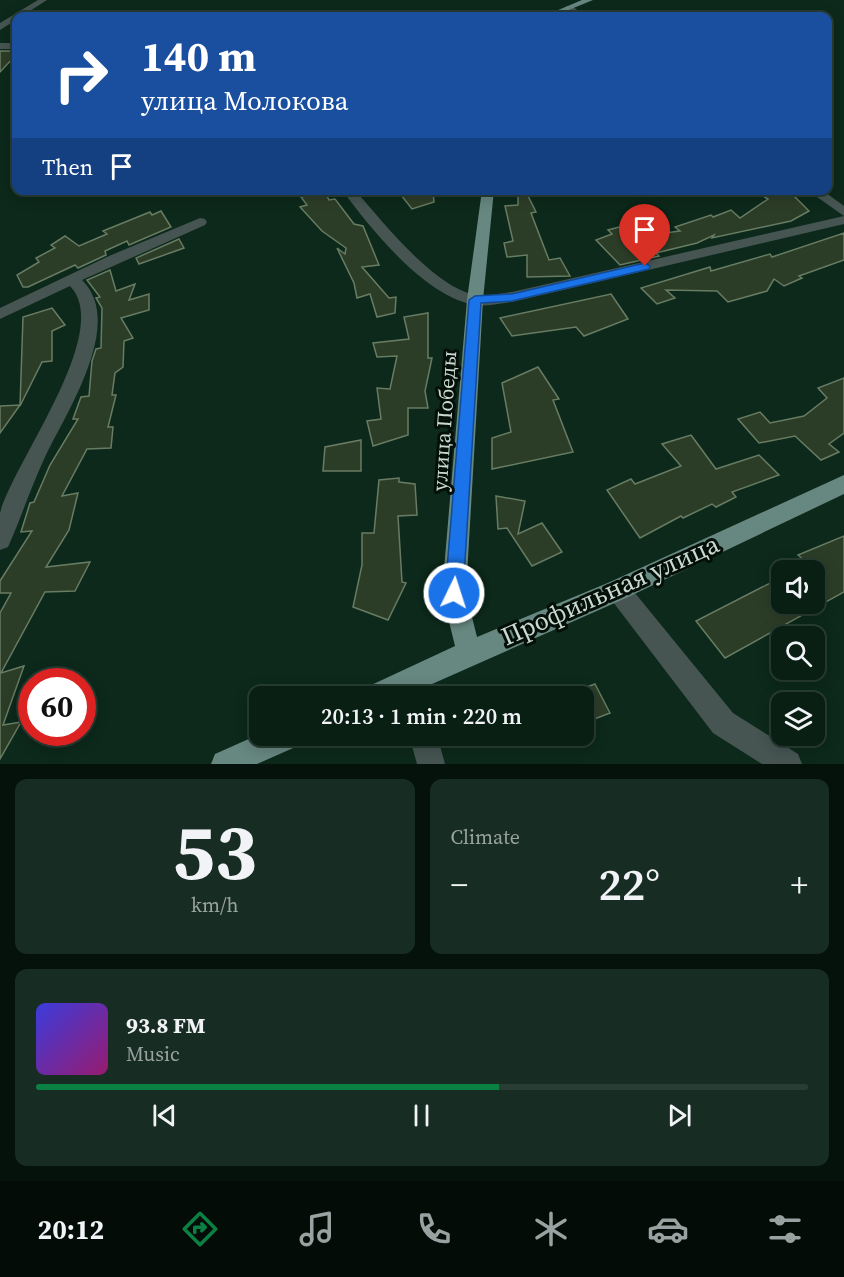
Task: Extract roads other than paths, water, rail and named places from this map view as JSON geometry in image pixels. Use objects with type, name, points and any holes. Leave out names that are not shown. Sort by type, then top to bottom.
[{"type":"main road","points":[[558,12],[589,0]]},
{"type":"main road","name":"улица Победы","points":[[469,653],[454,593],[475,300],[487,195]]},
{"type":"main road","name":"Профильная улица","points":[[415,686],[469,653],[618,590],[844,484]]},
{"type":"main road","points":[[225,764],[265,746]]},
{"type":"street","points":[[24,12],[43,0]]},
{"type":"street","points":[[569,8],[575,12]]},
{"type":"street","points":[[352,195],[407,258],[453,293],[475,300],[512,297],[844,220]]},
{"type":"street","points":[[820,195],[844,212]]},
{"type":"street","points":[[0,314],[200,222]]},
{"type":"street","points":[[0,540],[34,459],[78,373],[91,323],[86,293],[73,280]]},
{"type":"street","points":[[618,590],[723,723],[788,764]]},
{"type":"street","points":[[426,746],[431,764]]}]
